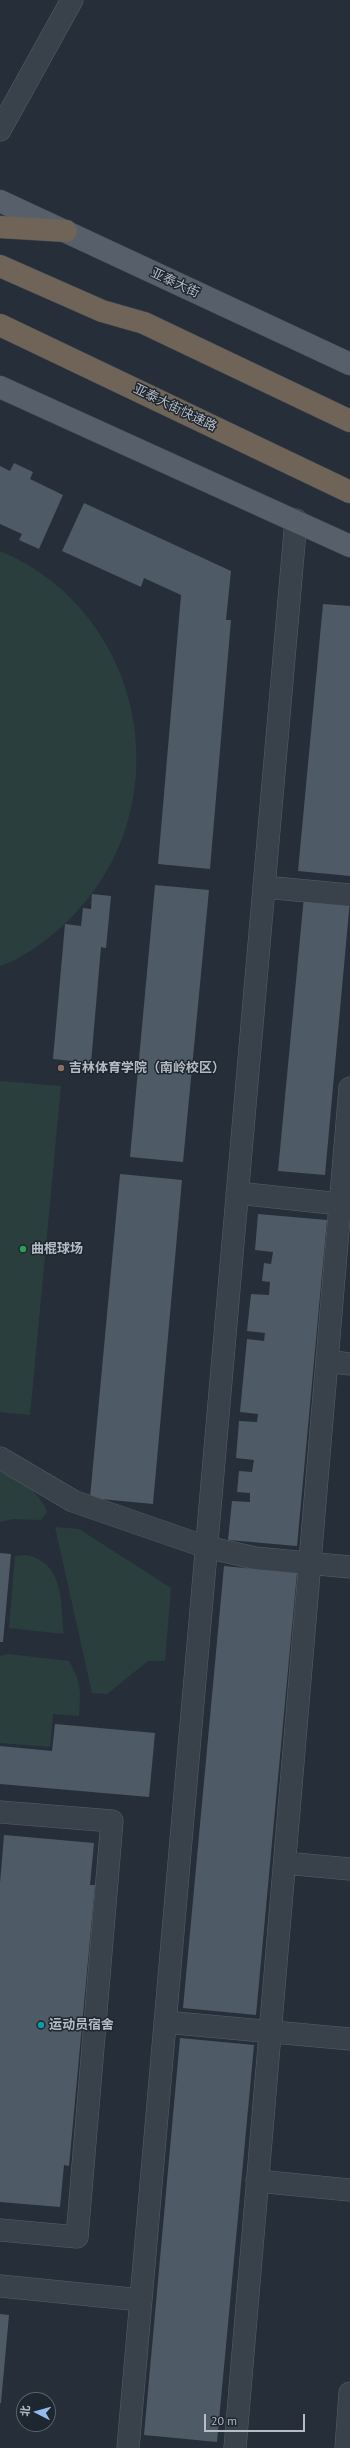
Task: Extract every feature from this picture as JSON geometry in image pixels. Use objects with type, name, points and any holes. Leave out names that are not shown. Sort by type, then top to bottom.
[{"type":"highway","points":[[0,227],[66,231]]},
{"type":"highway","points":[[0,266],[102,311],[144,323],[350,421]]},
{"type":"highway","name":"亚泰大街快速路","points":[[0,325],[350,492]]},
{"type":"main road","name":"亚泰大街","points":[[0,201],[350,364]]},
{"type":"main road","points":[[0,387],[296,520],[350,546]]},
{"type":"street","points":[[0,130],[72,0]]},
{"type":"street","points":[[128,2448],[296,520]]},
{"type":"street","points":[[264,887],[350,895]]},
{"type":"street","points":[[235,2448],[327,1361],[345,1204],[350,1088]]},
{"type":"street","points":[[237,1193],[345,1204]]},
{"type":"street","points":[[327,1361],[350,1364]]},
{"type":"street","points":[[0,1458],[73,1501],[206,1547],[255,1558],[350,1567]]},
{"type":"street","points":[[0,1812],[112,1821],[77,2237],[0,2230]]},
{"type":"street","points":[[284,1863],[350,1869]]},
{"type":"street","points":[[165,2022],[350,2039]]},
{"type":"street","points":[[257,2181],[350,2190]]},
{"type":"street","points":[[0,2286],[140,2300]]},
{"type":"street","points":[[346,2448],[350,2394]]},
{"type":"shaded area","points":[[0,551],[50,580],[88,618],[116,664],[132,715],[136,768],[128,821],[107,872],[72,917],[29,952],[0,966]]},
{"type":"shaded area","name":"曲棍球场","points":[[0,1081],[61,1086],[30,1415],[0,1412]]},
{"type":"shaded area","points":[[0,1472],[22,1483],[34,1492],[44,1504],[47,1512],[41,1520],[13,1519],[0,1522]]},
{"type":"shaded area","points":[[55,1527],[79,1529],[171,1588],[165,1661],[148,1661],[107,1694],[92,1693]]},
{"type":"shaded area","points":[[26,1555],[39,1559],[48,1566],[54,1575],[61,1597],[64,1634],[9,1628],[15,1556]]},
{"type":"shaded area","points":[[8,1654],[69,1661],[73,1668],[79,1687],[79,1716],[53,1714],[50,1747],[0,1743],[0,1656]]},
{"type":"building","points":[[14,463],[33,472],[30,479],[63,495],[39,549],[19,540],[22,534],[0,524],[0,466],[10,471]]},
{"type":"building","points":[[84,503],[231,571],[226,620],[231,620],[210,869],[158,864],[181,595],[144,578],[141,587],[62,551]]},
{"type":"building","points":[[323,604],[350,606],[350,876],[298,871]]},
{"type":"building","points":[[155,885],[209,890],[183,1162],[130,1157]]},
{"type":"building","points":[[92,894],[111,896],[106,948],[101,947],[91,1063],[53,1059],[65,924],[81,926],[83,908],[91,909]]},
{"type":"building","points":[[304,896],[350,900],[325,1175],[278,1171]]},
{"type":"building","points":[[120,1174],[182,1180],[153,1504],[90,1498]]},
{"type":"building","points":[[258,1214],[327,1220],[297,1546],[228,1540],[232,1501],[250,1502],[250,1493],[237,1492],[239,1471],[252,1472],[254,1460],[236,1458],[239,1421],[257,1422],[258,1414],[240,1412],[247,1339],[264,1341],[265,1333],[247,1331],[251,1294],[269,1295],[270,1282],[262,1281],[264,1263],[271,1264],[273,1252],[255,1250]]},
{"type":"building","points":[[0,1553],[11,1554],[3,1642],[0,1642]]},
{"type":"building","points":[[224,1566],[297,1573],[256,2015],[183,2008]]},
{"type":"building","points":[[55,1724],[155,1733],[149,1797],[0,1784],[0,1746],[52,1751]]},
{"type":"building","name":"运动员宿舍","points":[[4,1835],[94,1843],[90,1885],[95,1885],[69,2166],[64,2165],[60,2207],[0,2202],[0,1883]]},
{"type":"building","points":[[180,2038],[254,2045],[217,2442],[144,2435]]},
{"type":"building","points":[[0,2314],[9,2315],[1,2403],[0,2403]]},
{"type":"place","name":"吉林体育学院（南岭校区）","points":[[61,1068]]},
{"type":"place","name":"曲棍球场","points":[[23,1249]]},
{"type":"place","name":"运动员宿舍","points":[[41,2025]]}]
